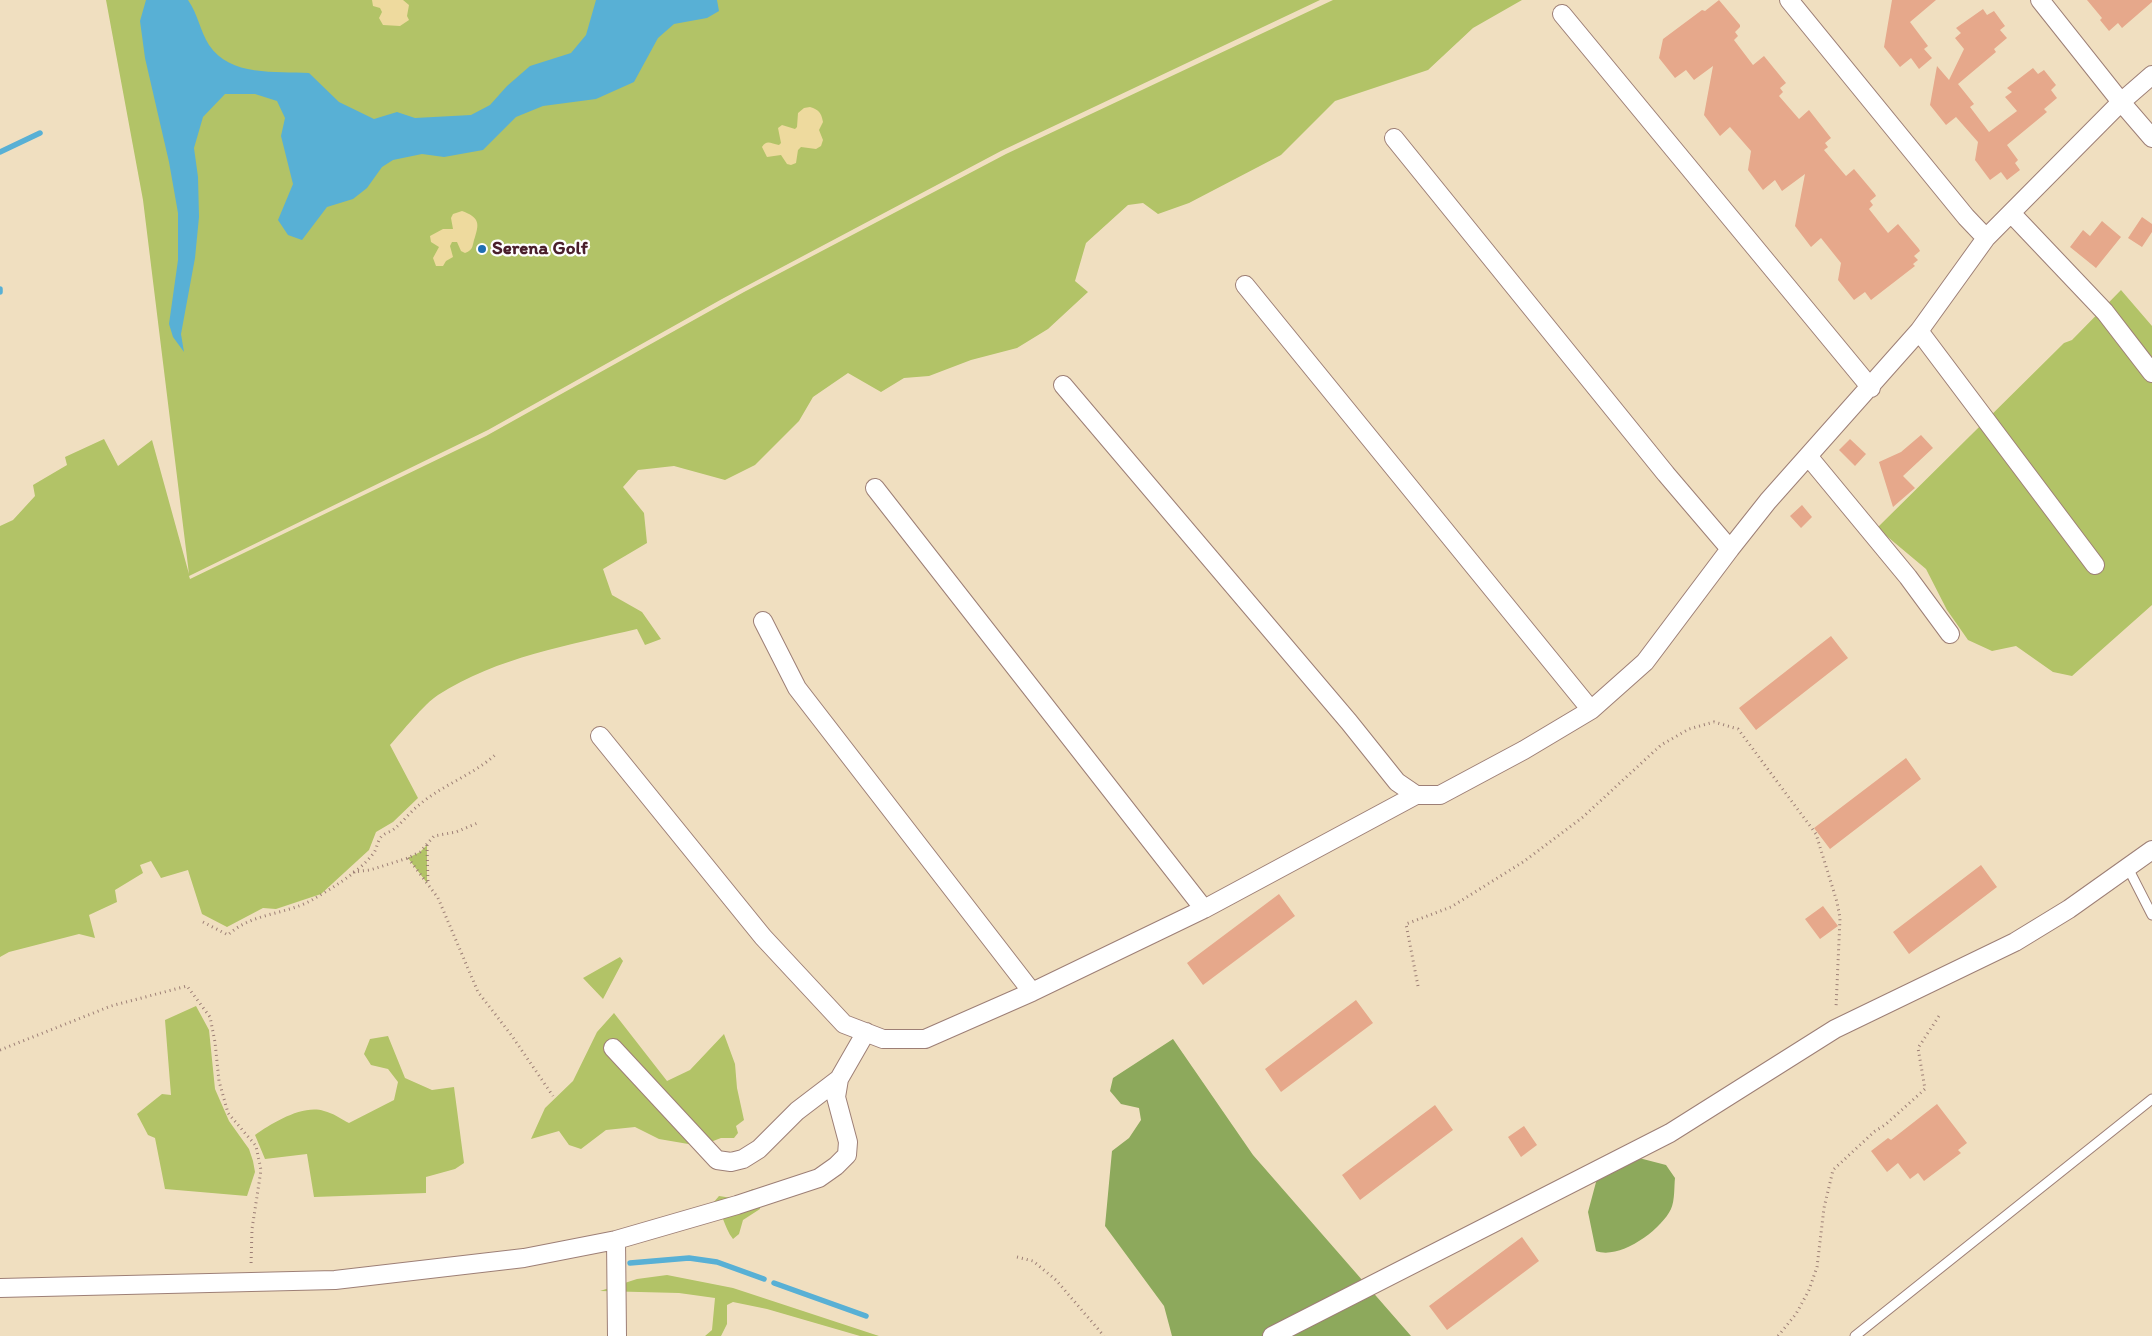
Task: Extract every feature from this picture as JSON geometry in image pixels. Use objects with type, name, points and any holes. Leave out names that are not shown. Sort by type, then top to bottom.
[{"type":"street","points":[[1789,0],[1966,217],[1986,238]]},
{"type":"street","points":[[2040,0],[2152,138]]},
{"type":"street","points":[[1562,14],[1871,388]]},
{"type":"street","points":[[600,736],[762,937],[844,1024],[883,1039],[925,1039],[1032,992],[1204,909],[1416,795],[1440,795],[1524,750],[1591,710],[1644,662],[1768,501],[1871,388],[1919,331],[1986,238],[2121,102],[2152,75]]},
{"type":"street","points":[[1394,138],[1666,474],[1730,549]]},
{"type":"street","points":[[2011,213],[2105,312],[2152,373]]},
{"type":"street","points":[[1245,284],[1591,710]]},
{"type":"street","points":[[1919,331],[2095,565]]},
{"type":"street","points":[[1063,385],[1349,722],[1397,782],[1416,795]]},
{"type":"street","points":[[1808,456],[1908,577],[1950,634]]},
{"type":"street","points":[[875,488],[1204,909]]},
{"type":"street","points":[[763,622],[797,688],[1032,992]]},
{"type":"street","points":[[1272,1336],[1670,1133],[1835,1029],[2015,942],[2069,909],[2152,850]]},
{"type":"street","points":[[0,1288],[335,1280],[515,1259],[616,1240],[737,1205],[819,1178],[836,1166],[847,1155],[848,1142],[836,1097],[839,1079],[866,1032]]},
{"type":"street","points":[[613,1048],[717,1160],[730,1162],[743,1159],[759,1149],[798,1111],[839,1079]]},
{"type":"street","points":[[616,1240],[617,1336]]},
{"type":"lane","points":[[2128,868],[2152,916]]},
{"type":"lane","points":[[1855,1336],[2152,1099]]},
{"type":"path","points":[[1418,986],[1406,924],[1451,907],[1523,862],[1583,817],[1662,744],[1689,729],[1714,722],[1738,729],[1816,834],[1837,902],[1840,918],[1835,1029]]},
{"type":"path","points":[[203,922],[228,934],[258,917],[277,914],[310,901],[353,872],[373,854],[381,837],[394,829],[420,804],[469,772],[480,768],[495,755]]},
{"type":"path","points":[[353,872],[370,870],[408,858],[420,852],[434,836],[456,832],[480,822]]},
{"type":"path","points":[[427,845],[428,885]]},
{"type":"path","points":[[408,858],[438,898],[478,992],[512,1036],[553,1096]]},
{"type":"path","points":[[0,1050],[111,1006],[187,986],[191,989],[210,1017],[219,1081],[228,1113],[256,1146],[261,1170],[252,1229],[251,1283]]},
{"type":"path","points":[[1778,1336],[1796,1314],[1809,1290],[1817,1267],[1824,1208],[1833,1170],[1875,1130],[1885,1125],[1925,1089],[1918,1048],[1941,1013]]},
{"type":"path","points":[[1017,1258],[1033,1261],[1056,1280],[1104,1336]]},
{"type":"green space","points":[[106,0],[1320,0],[1001,151],[722,299],[488,430],[189,576],[190,579],[486,436],[744,292],[1006,154],[1333,0],[1522,0],[1473,28],[1428,70],[1335,101],[1281,155],[1189,203],[1158,214],[1143,203],[1128,205],[1086,243],[1075,281],[1088,292],[1048,329],[1017,348],[971,360],[929,376],[904,378],[881,392],[848,373],[813,397],[799,421],[755,465],[725,480],[674,466],[638,470],[623,487],[644,513],[647,543],[603,569],[612,595],[642,612],[661,639],[645,645],[637,629],[560,647],[485,671],[432,699],[390,745],[418,798],[393,822],[376,832],[369,850],[321,894],[276,909],[263,908],[227,927],[202,914],[188,870],[161,878],[151,861],[140,865],[143,873],[115,890],[117,902],[89,915],[95,938],[79,934],[9,952],[0,957],[0,526],[13,520],[35,496],[33,485],[67,465],[65,457],[104,439],[118,466],[152,440],[189,574],[143,200]]},
{"type":"green space","points":[[2121,290],[2152,326],[2152,605],[2072,676],[2053,672],[2016,646],[1992,651],[1968,640],[1947,610],[1926,569],[1877,528],[2064,343],[2072,340]]},
{"type":"green space","points":[[427,845],[427,883],[408,858],[420,852]]},
{"type":"green space","points":[[620,957],[623,961],[603,999],[583,978]]},
{"type":"green space","points":[[196,1006],[209,1030],[215,1089],[229,1121],[249,1149],[253,1161],[255,1172],[247,1196],[165,1189],[155,1138],[148,1135],[137,1114],[162,1094],[171,1095],[165,1020]]},
{"type":"green space","points":[[614,1013],[667,1081],[690,1070],[724,1034],[735,1064],[737,1088],[744,1120],[736,1126],[738,1133],[734,1138],[721,1138],[700,1146],[659,1139],[635,1127],[606,1130],[581,1149],[569,1145],[559,1131],[531,1139],[545,1108],[573,1081],[597,1032]]},
{"type":"green space","points":[[388,1036],[405,1078],[432,1090],[454,1087],[464,1163],[455,1169],[426,1177],[426,1193],[314,1197],[307,1154],[265,1159],[255,1135],[279,1120],[297,1112],[307,1110],[324,1111],[349,1123],[394,1100],[398,1082],[388,1069],[371,1065],[364,1054],[370,1039]]},
{"type":"green space","points":[[1173,1039],[1253,1155],[1411,1336],[1172,1336],[1164,1306],[1105,1226],[1112,1151],[1129,1138],[1141,1120],[1139,1108],[1121,1104],[1110,1091],[1113,1078]]},
{"type":"green space","points":[[1639,1158],[1666,1165],[1675,1178],[1674,1198],[1671,1209],[1658,1226],[1639,1241],[1616,1251],[1606,1253],[1596,1251],[1588,1212],[1599,1171]]},
{"type":"green space","points":[[753,1189],[760,1198],[760,1209],[743,1220],[739,1234],[733,1239],[717,1207],[713,1203],[719,1196],[732,1198]]},
{"type":"green space","points":[[667,1275],[733,1288],[879,1336],[860,1336],[767,1309],[733,1302],[727,1305],[727,1324],[721,1336],[705,1336],[712,1330],[715,1298],[679,1293],[600,1291],[637,1279]]},
{"type":"sand","points":[[372,0],[403,0],[409,5],[407,16],[409,20],[400,26],[383,25],[379,18],[382,12],[380,8],[373,6]]},
{"type":"sand","points":[[810,107],[819,112],[823,122],[819,130],[823,140],[821,146],[816,149],[801,147],[798,150],[796,163],[791,165],[787,164],[781,155],[767,157],[762,147],[767,143],[779,145],[781,143],[778,128],[782,125],[795,129],[797,127],[798,113],[804,108]]},
{"type":"sand","points":[[462,211],[471,215],[477,224],[477,232],[472,247],[465,253],[461,251],[457,242],[452,242],[450,246],[453,257],[446,261],[443,266],[436,266],[433,258],[439,247],[431,242],[430,236],[443,229],[453,229],[451,218],[453,214]]},
{"type":"water","points":[[146,0],[188,0],[209,45],[229,63],[268,72],[309,73],[339,102],[374,119],[397,112],[415,118],[471,115],[490,105],[507,86],[530,66],[571,53],[586,35],[596,0],[717,0],[719,11],[707,18],[674,24],[658,38],[634,82],[596,99],[543,106],[516,117],[483,150],[444,157],[422,154],[393,160],[382,167],[367,188],[353,199],[327,207],[302,240],[288,235],[278,220],[293,184],[281,136],[285,118],[277,101],[255,94],[225,94],[203,117],[194,148],[198,177],[199,217],[195,258],[181,334],[184,352],[173,337],[169,324],[178,260],[178,213],[169,162],[145,58],[140,21]]},
{"type":"building","points":[[1719,0],[1740,25],[1735,32],[1738,36],[1734,40],[1753,65],[1764,56],[1786,83],[1780,88],[1783,92],[1779,96],[1799,119],[1809,110],[1831,138],[1825,143],[1828,147],[1824,150],[1846,176],[1854,169],[1875,194],[1876,196],[1870,201],[1873,205],[1869,209],[1888,233],[1898,224],[1919,249],[1920,251],[1914,256],[1918,260],[1913,264],[1915,266],[1871,300],[1865,292],[1854,300],[1838,280],[1841,263],[1821,238],[1811,247],[1795,226],[1805,174],[1782,191],[1775,180],[1763,190],[1748,170],[1751,151],[1730,127],[1720,136],[1704,115],[1713,66],[1694,80],[1686,70],[1675,78],[1659,58],[1663,39],[1702,10],[1705,11]]},
{"type":"building","points":[[1892,0],[1936,0],[1910,22],[1928,46],[1924,49],[1932,58],[1919,69],[1911,58],[1900,67],[1884,47]]},
{"type":"building","points":[[2087,0],[2152,0],[2152,2],[2122,28],[2118,23],[2109,31],[2100,20],[2102,18]]},
{"type":"building","points":[[1983,9],[1987,15],[1994,11],[2005,26],[2000,30],[2007,38],[1994,49],[1996,52],[1958,84],[1974,104],[1970,107],[1989,132],[2017,111],[2005,97],[2012,92],[2007,88],[2033,68],[2038,74],[2044,70],[2056,85],[2051,90],[2057,98],[2044,109],[2047,112],[2007,145],[2018,160],[2015,163],[2020,170],[2007,180],[2001,172],[1990,180],[1975,160],[1978,142],[1956,117],[1946,125],[1930,105],[1937,66],[1949,80],[1964,49],[1955,38],[1961,33],[1956,28]]},
{"type":"building","points":[[2142,217],[2152,224],[2152,232],[2142,247],[2128,238]]},
{"type":"building","points":[[2102,221],[2121,237],[2096,268],[2070,247],[2083,230],[2090,236]]},
{"type":"building","points":[[1921,435],[1933,448],[1903,476],[1915,488],[1893,507],[1879,462],[1901,452]]},
{"type":"building","points":[[1850,439],[1866,454],[1855,466],[1839,450]]},
{"type":"building","points":[[1802,505],[1812,517],[1801,528],[1790,516]]},
{"type":"building","points":[[1831,636],[1848,658],[1756,730],[1739,708]]},
{"type":"building","points":[[1906,758],[1921,779],[1830,849],[1814,828]]},
{"type":"building","points":[[1981,865],[1997,887],[1909,954],[1893,932]]},
{"type":"building","points":[[1279,894],[1295,916],[1203,985],[1187,963]]},
{"type":"building","points":[[1823,906],[1838,926],[1820,939],[1805,919]]},
{"type":"building","points":[[1356,1000],[1373,1023],[1281,1092],[1265,1069]]},
{"type":"building","points":[[1937,1104],[1967,1143],[1958,1150],[1961,1153],[1924,1181],[1918,1173],[1910,1179],[1898,1163],[1887,1172],[1871,1151],[1888,1138],[1891,1140]]},
{"type":"building","points":[[1435,1105],[1453,1130],[1360,1200],[1342,1175]]},
{"type":"building","points":[[1524,1126],[1537,1145],[1521,1157],[1508,1137]]},
{"type":"building","points":[[1522,1237],[1539,1261],[1447,1330],[1429,1306]]},
{"type":"waterway","points":[[0,152],[40,133]]},
{"type":"waterway","points":[[630,1263],[689,1258],[717,1262],[764,1279]]},
{"type":"waterway","points":[[774,1283],[866,1316]]},
{"type":"place","name":"Serena Golf","points":[[482,249]]}]
